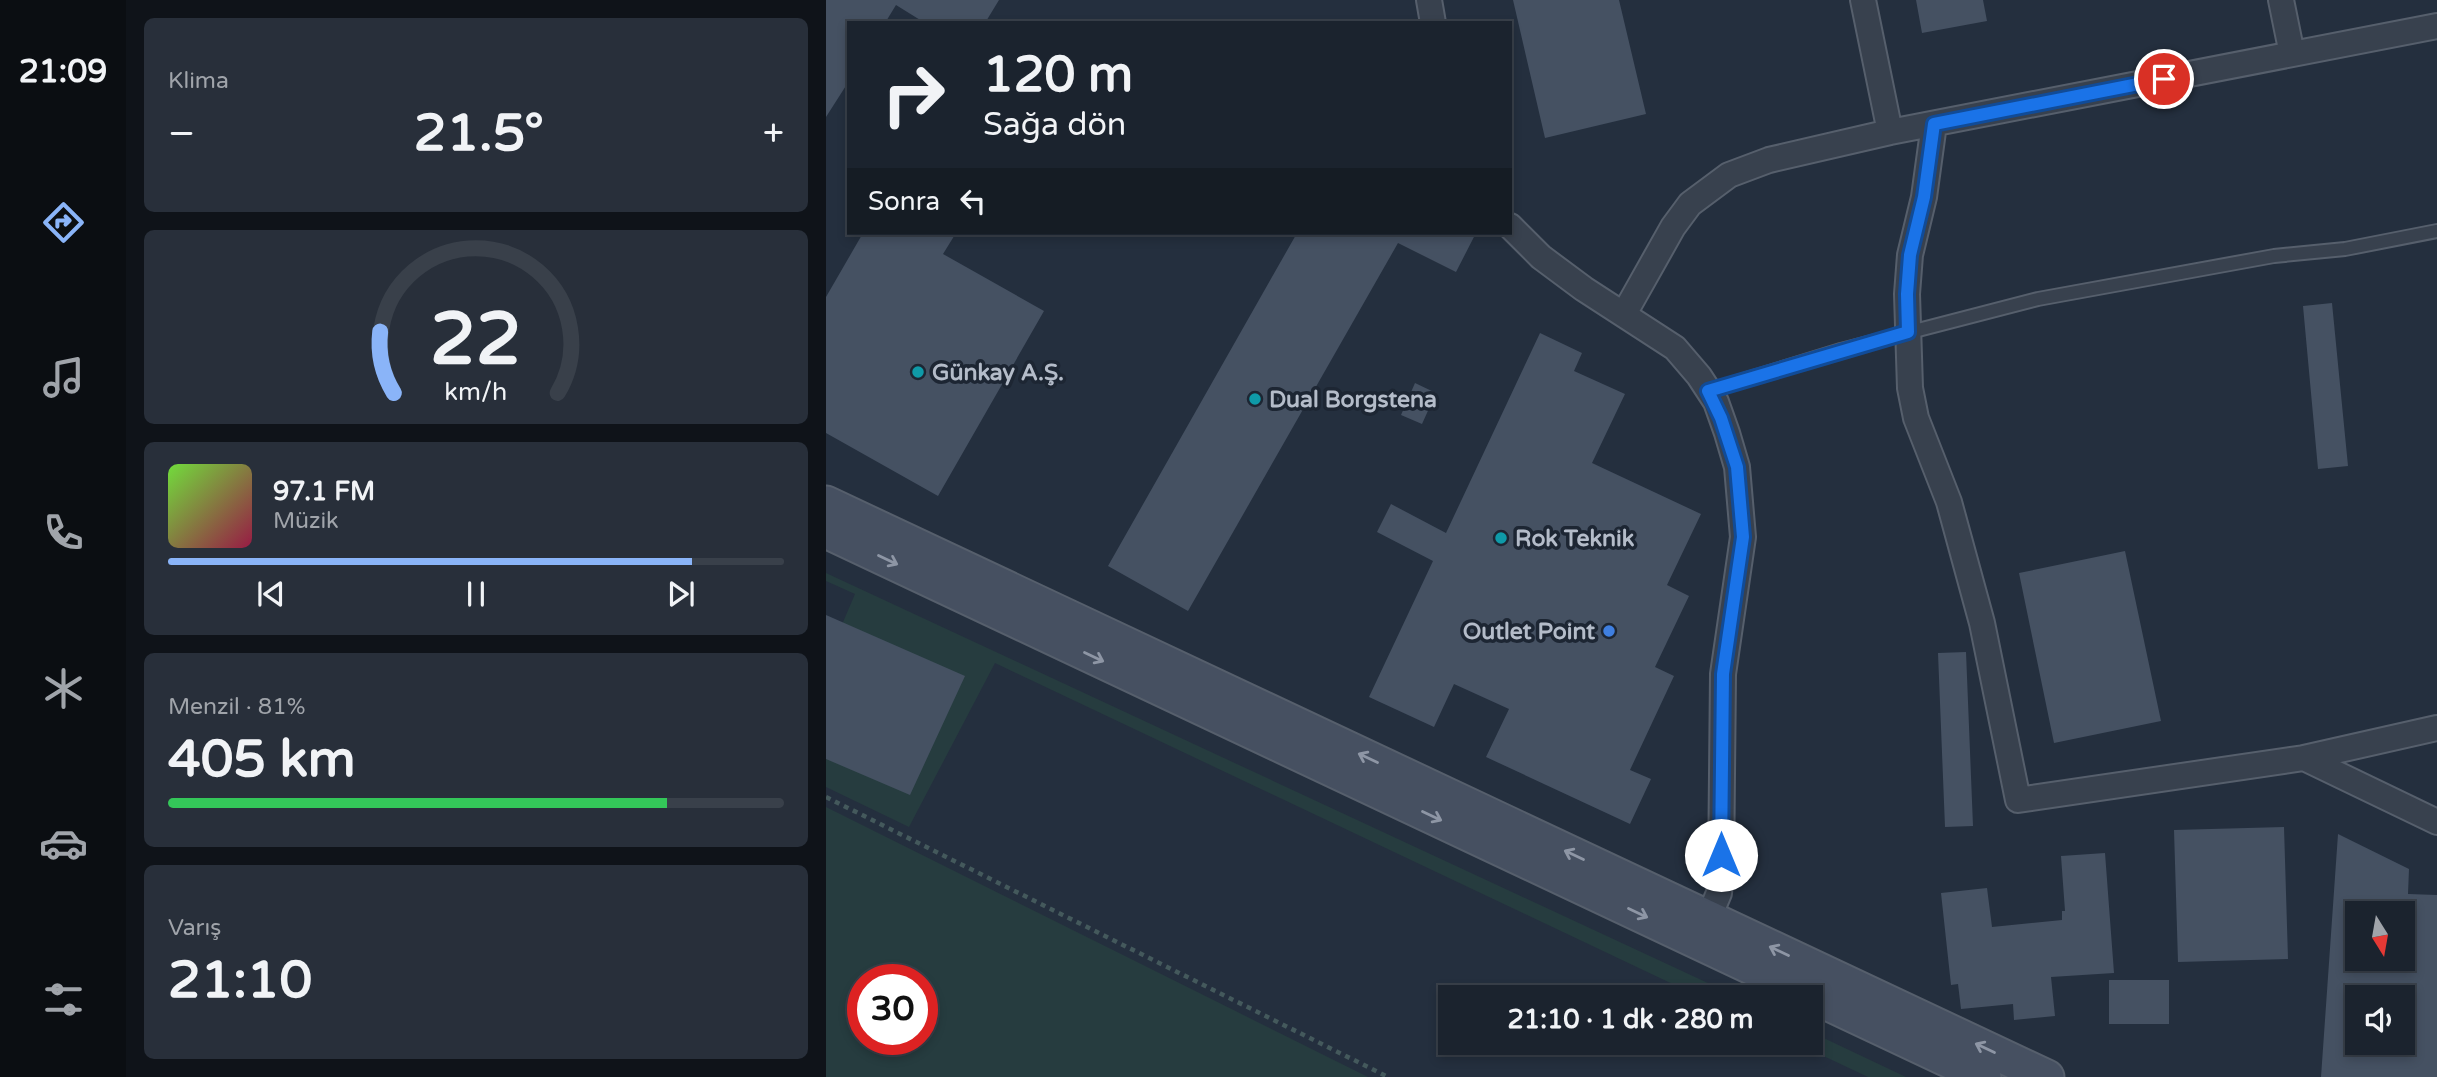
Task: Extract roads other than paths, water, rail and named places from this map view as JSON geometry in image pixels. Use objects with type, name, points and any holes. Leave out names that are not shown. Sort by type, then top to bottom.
[{"type":"main road","points":[[826,503],[1704,930],[1984,1077]]},
{"type":"main road","points":[[826,531],[1704,930],[2047,1077]]},
{"type":"street","points":[[1429,0],[1433,21]]},
{"type":"street","points":[[1863,0],[1890,132]]},
{"type":"street","points":[[2281,0],[2292,54]]},
{"type":"street","points":[[1624,314],[1673,227],[1690,204],[1707,188],[1729,175],[1769,160],[1890,132],[2437,26]]},
{"type":"street","points":[[1934,124],[1924,197],[1910,255],[1907,294],[1910,388],[1916,418],[1949,502],[1982,623],[2018,800],[2304,758],[2437,728]]},
{"type":"street","points":[[1512,228],[1541,257],[1584,289],[1675,348],[1708,391],[1723,423],[1737,467],[1743,537],[1723,674],[1721,874],[1719,893],[1704,930]]},
{"type":"street","points":[[2304,758],[2437,822]]},
{"type":"lane","points":[[1708,391],[1908,332],[2038,299],[2274,256],[2345,248],[2437,231]]},
{"type":"place","name":"Günkay A.Ş.","points":[[918,372]]},
{"type":"place","name":"Dual Borgstena","points":[[1255,399]]},
{"type":"place","name":"Rok Teknik","points":[[1501,538]]},
{"type":"place","name":"Outlet Point","points":[[1609,631]]}]
